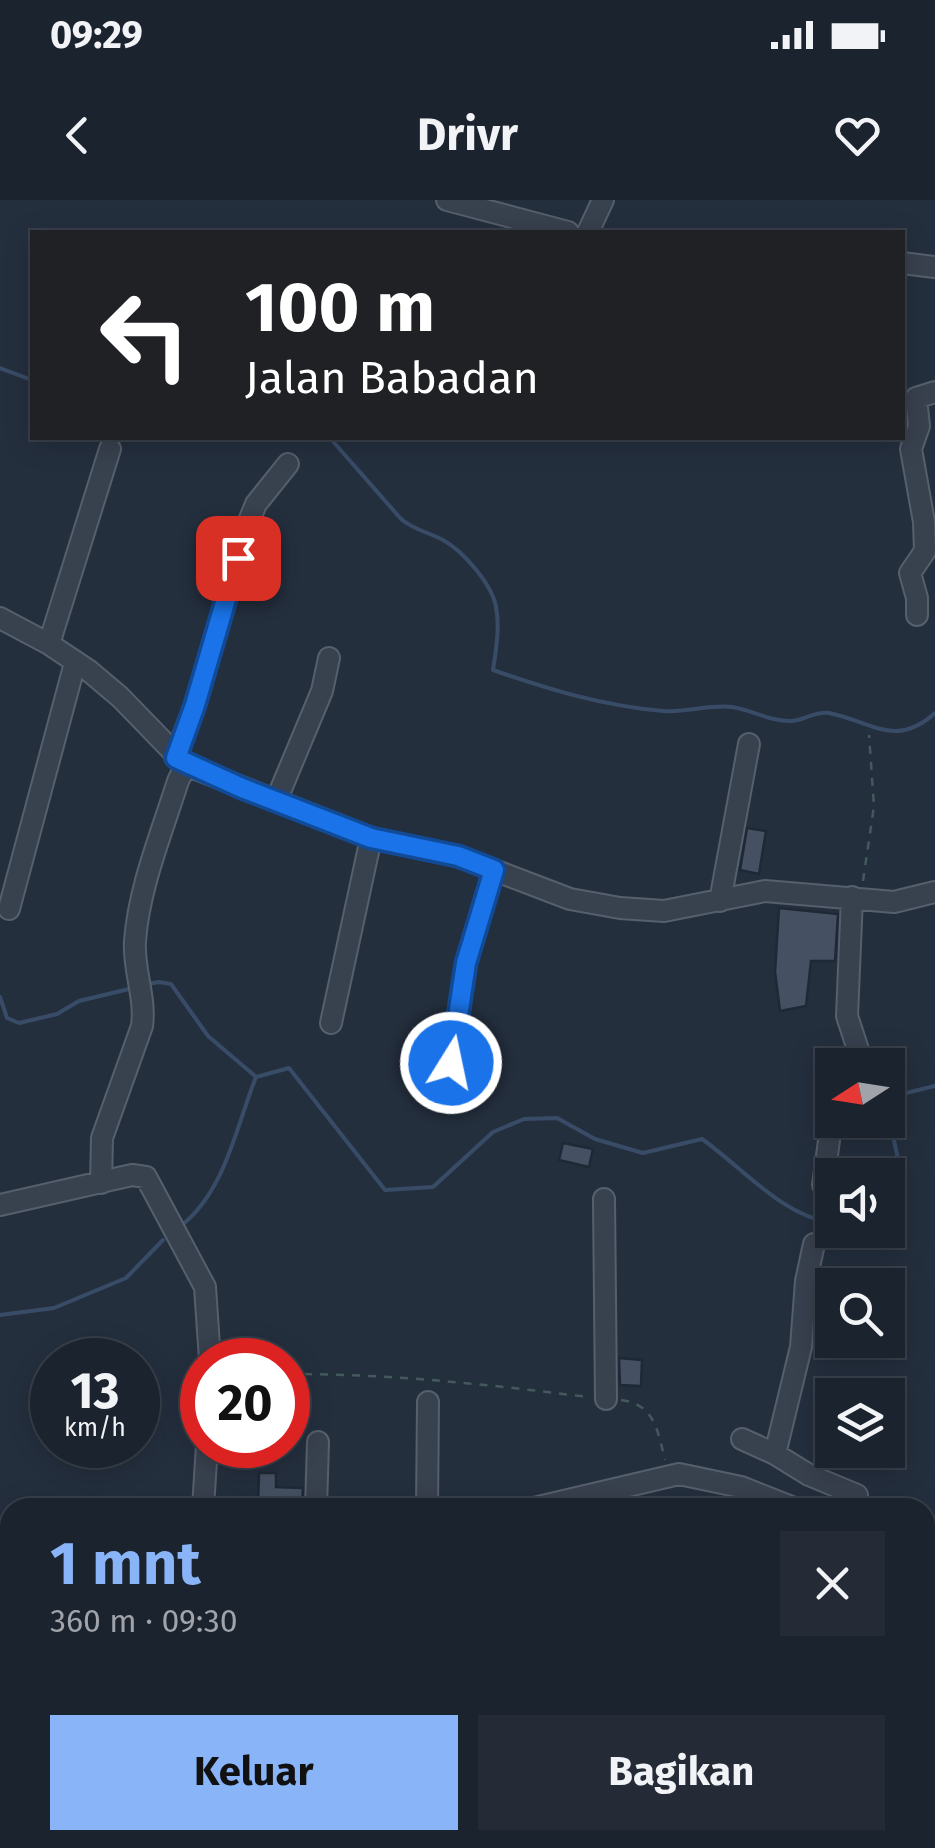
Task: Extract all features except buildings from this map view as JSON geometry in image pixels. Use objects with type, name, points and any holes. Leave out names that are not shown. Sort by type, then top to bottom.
[{"type":"street","points":[[448,200],[482,205],[562,230]]},
{"type":"street","points":[[589,230],[603,200]]},
{"type":"street","points":[[905,264],[935,267]]},
{"type":"street","points":[[918,615],[918,598],[910,573],[925,550],[924,522],[912,449],[920,426],[916,398],[935,392]]},
{"type":"street","points":[[50,644],[110,449]]},
{"type":"street","points":[[100,1183],[102,1138],[142,1026],[144,1010],[134,964],[141,905],[249,521],[256,504],[288,464]]},
{"type":"street","points":[[0,618],[50,644],[120,696],[181,761],[371,838],[458,856],[570,899],[664,912],[765,891],[894,902],[935,892]]},
{"type":"street","points":[[276,801],[322,691],[329,658]]},
{"type":"street","points":[[9,909],[75,663]]},
{"type":"street","points":[[720,901],[750,744]]},
{"type":"street","points":[[331,1023],[371,838]]},
{"type":"street","points":[[431,1069],[451,1063],[466,963],[494,870]]},
{"type":"street","points":[[856,897],[847,1016],[857,1048]]},
{"type":"street","points":[[0,1205],[132,1175],[146,1177],[204,1287],[208,1338]]},
{"type":"street","points":[[604,1199],[606,1398]]},
{"type":"street","points":[[775,1454],[801,1346],[806,1281],[814,1244]]},
{"type":"street","points":[[427,1498],[428,1402]]},
{"type":"street","points":[[742,1439],[856,1498]]},
{"type":"street","points":[[316,1498],[318,1442]]},
{"type":"street","points":[[204,1498],[206,1468]]},
{"type":"street","points":[[576,1498],[668,1476],[692,1475],[720,1480],[768,1498]]},
{"type":"path","points":[[856,897],[874,806],[870,734]]},
{"type":"path","points":[[310,1375],[434,1378],[631,1401],[648,1412],[656,1426],[668,1476]]},
{"type":"waterway","points":[[0,368],[30,379]]},
{"type":"waterway","points":[[332,440],[401,519],[451,545],[483,579],[497,615],[493,670],[577,696],[663,711],[732,707],[792,721],[829,713],[895,731],[921,724],[935,713]]},
{"type":"waterway","points":[[147,984],[171,984],[208,1036],[255,1076]]},
{"type":"waterway","points":[[0,997],[7,1018],[19,1023],[57,1014],[79,1001],[133,988]]},
{"type":"waterway","points":[[182,1225],[219,1176],[256,1077],[289,1068],[385,1190],[433,1187],[493,1132],[524,1119],[557,1118],[595,1139],[643,1153],[702,1139],[779,1201],[815,1219]]},
{"type":"waterway","points":[[898,1158],[891,1126],[902,1094],[935,1086]]},
{"type":"waterway","points":[[0,1315],[54,1308],[126,1278],[163,1240]]},
{"type":"route","points":[[238,558],[176,758],[304,814],[371,838],[458,856],[494,870],[466,963],[451,1063]]}]
